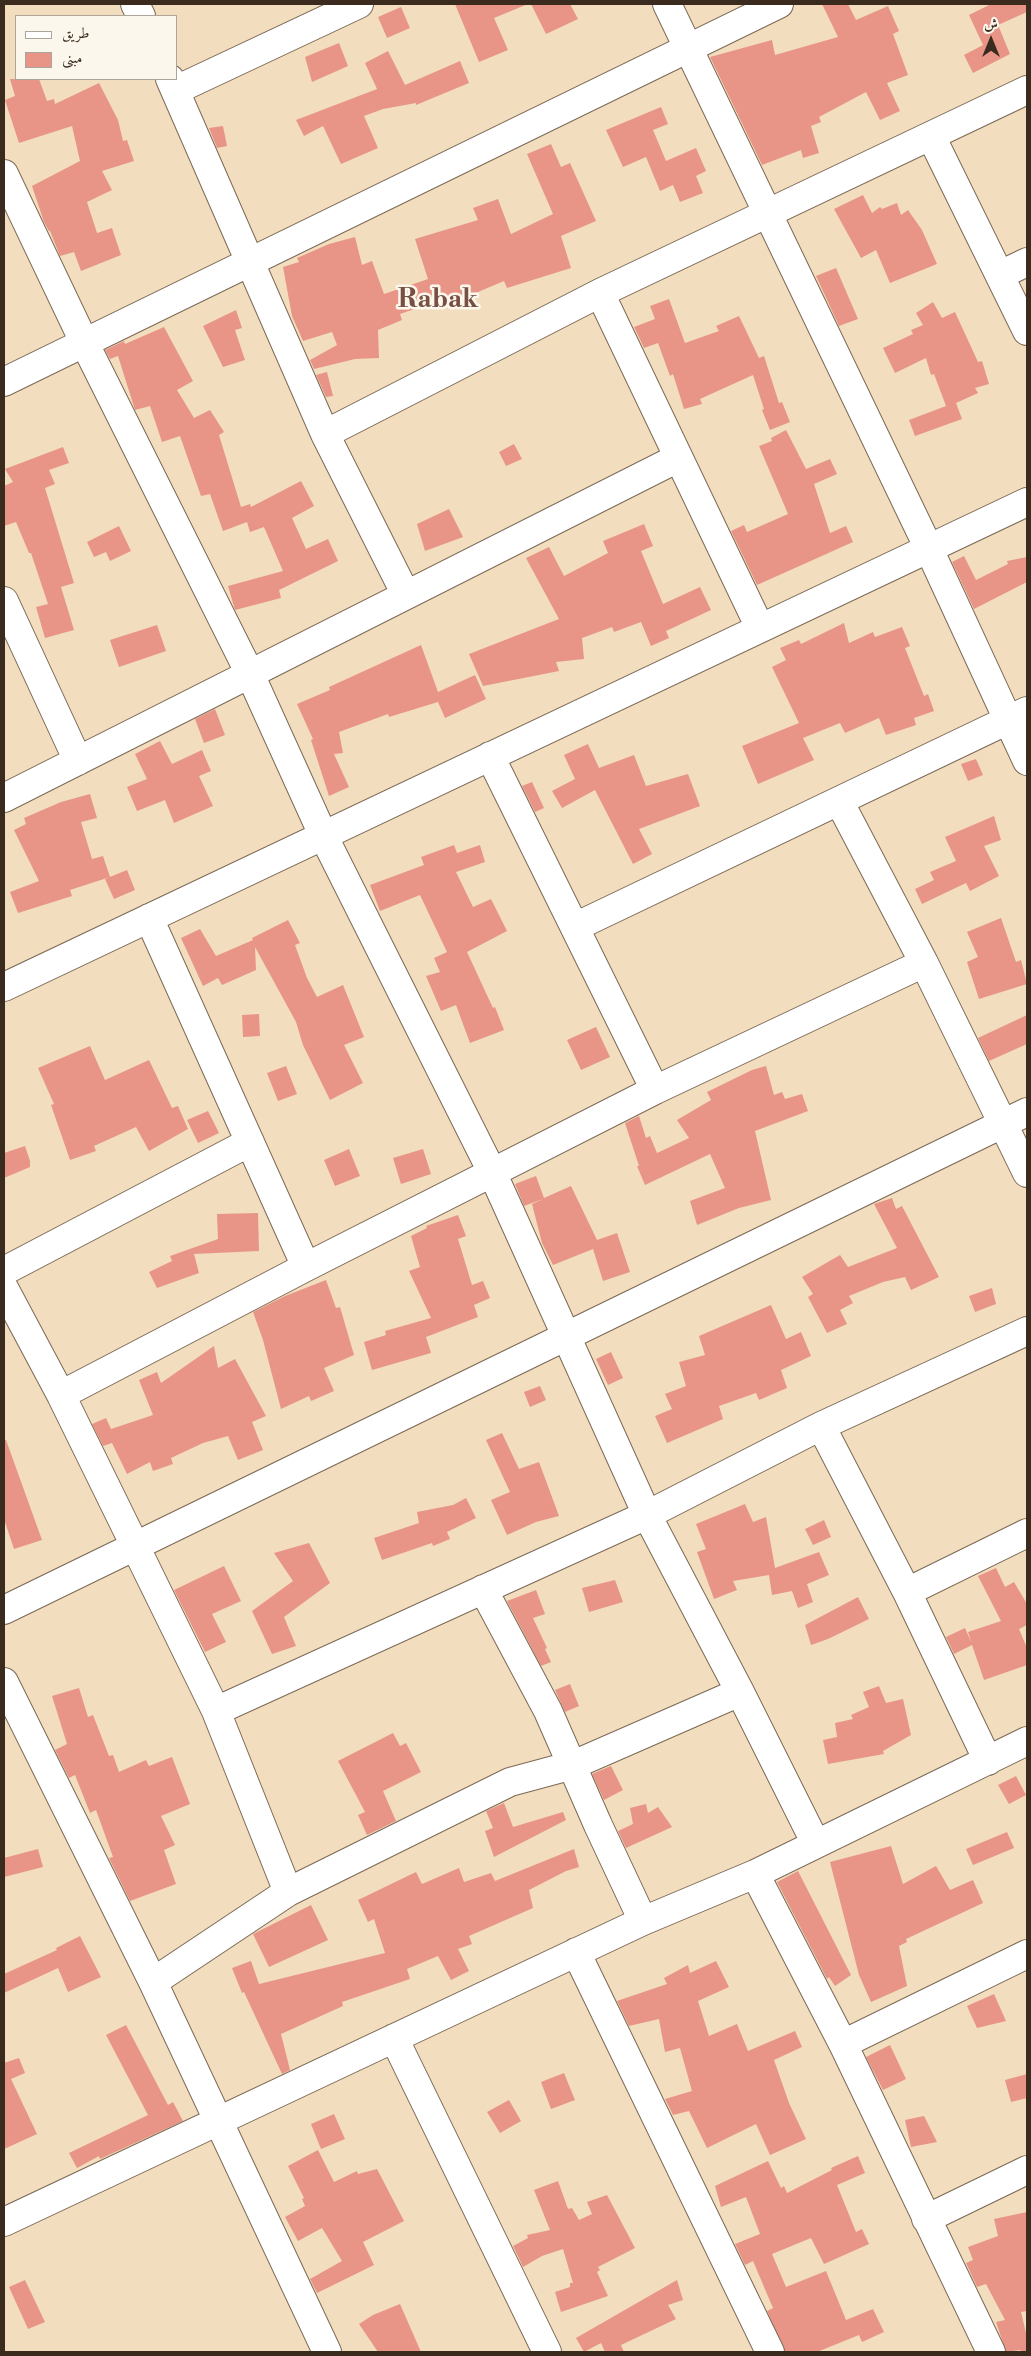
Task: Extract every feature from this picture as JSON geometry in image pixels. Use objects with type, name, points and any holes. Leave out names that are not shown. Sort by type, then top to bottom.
[{"type":"street","points":[[359,4],[173,85],[248,262],[325,434],[406,595]]},
{"type":"street","points":[[668,4],[929,549],[1017,716],[1027,761]]},
{"type":"street","points":[[4,382],[779,4]]},
{"type":"street","points":[[325,434],[600,293],[1027,90]]},
{"type":"street","points":[[931,136],[1027,331]]},
{"type":"street","points":[[4,174],[84,342],[250,674],[323,835],[492,1172],[647,1515],[740,1692],[816,1844]]},
{"type":"street","points":[[1000,275],[1027,262]]},
{"type":"street","points":[[600,293],[760,628]]},
{"type":"street","points":[[4,798],[678,458]]},
{"type":"street","points":[[4,987],[1027,502]]},
{"type":"street","points":[[4,602],[78,761]]},
{"type":"street","points":[[576,928],[1017,716]]},
{"type":"street","points":[[490,756],[656,1090]]},
{"type":"street","points":[[839,801],[924,963],[1027,1173]]},
{"type":"street","points":[[149,918],[306,1266]]},
{"type":"street","points":[[61,1395],[306,1266],[492,1172],[656,1090],[924,963]]},
{"type":"street","points":[[4,1610],[1027,1112]]},
{"type":"street","points":[[4,1271],[250,1142]]},
{"type":"street","points":[[4,1288],[61,1395],[216,1712],[288,1892]]},
{"type":"street","points":[[216,1712],[647,1515],[821,1426],[1027,1331]]},
{"type":"street","points":[[821,1426],[907,1592],[988,1761]]},
{"type":"street","points":[[907,1592],[1027,1533]]},
{"type":"street","points":[[483,1589],[548,1712],[643,1921]]},
{"type":"street","points":[[4,1682],[153,1982],[217,2122],[327,2352]]},
{"type":"street","points":[[153,1982],[288,1892],[510,1782],[573,1765],[740,1692]]},
{"type":"street","points":[[4,2222],[576,1952],[643,1921],[755,1874],[1027,1742]]},
{"type":"street","points":[[755,1874],[843,2044],[991,2352]]},
{"type":"street","points":[[576,1952],[770,2352]]},
{"type":"street","points":[[843,2044],[1027,1954]]},
{"type":"street","points":[[394,2038],[547,2352]]},
{"type":"street","points":[[926,2219],[1027,2170]]},
{"type":"building","points":[[455,4],[528,4],[494,18],[508,50],[479,62]]},
{"type":"building","points":[[531,4],[570,4],[578,19],[546,34]]},
{"type":"building","points":[[822,4],[848,4],[856,20],[888,6],[899,31],[893,34],[908,75],[887,83],[900,111],[880,120],[866,92],[819,117],[821,122],[811,126],[819,153],[803,158],[801,150],[762,165],[710,57],[772,40],[775,55],[838,37]]},
{"type":"building","points":[[991,4],[1027,4],[1027,12],[998,25],[1010,54],[973,73],[964,55],[983,45],[969,15]]},
{"type":"building","points":[[401,7],[410,28],[387,38],[378,17]]},
{"type":"building","points":[[339,43],[348,66],[312,82],[305,57]]},
{"type":"building","points":[[388,51],[405,85],[460,61],[469,83],[416,105],[416,103],[383,109],[364,116],[378,148],[341,164],[323,126],[304,136],[296,120],[377,89],[365,63]]},
{"type":"building","points":[[10,79],[39,80],[47,101],[54,99],[55,104],[99,83],[118,120],[123,141],[127,140],[134,161],[102,171],[112,190],[87,202],[97,233],[112,228],[121,255],[81,271],[74,252],[60,256],[50,231],[44,222],[32,186],[80,161],[72,126],[19,143],[5,100],[15,96]]},
{"type":"building","points":[[661,107],[668,124],[653,130],[666,161],[696,148],[706,171],[696,176],[703,193],[680,202],[673,185],[660,191],[646,157],[623,167],[606,130]]},
{"type":"building","points":[[223,126],[227,146],[217,148],[209,128]]},
{"type":"building","points":[[551,144],[561,167],[570,163],[596,221],[561,236],[571,268],[507,288],[504,281],[438,309],[435,302],[400,314],[402,320],[378,330],[379,358],[355,359],[314,369],[310,360],[337,345],[332,332],[303,341],[292,316],[283,267],[299,262],[297,258],[329,244],[355,237],[362,265],[372,261],[384,294],[428,279],[415,239],[478,220],[473,208],[498,199],[511,234],[553,214],[527,154]]},
{"type":"building","points":[[863,195],[872,213],[880,207],[882,209],[897,203],[901,215],[908,210],[922,230],[937,264],[890,283],[876,250],[861,258],[834,209]]},
{"type":"building","points":[[836,268],[858,319],[839,326],[816,276]]},
{"type":"building","points":[[669,299],[685,343],[719,331],[716,326],[739,316],[759,358],[764,356],[779,403],[782,402],[790,422],[770,430],[762,410],[764,409],[753,375],[700,399],[702,404],[684,409],[673,374],[670,376],[658,343],[644,348],[634,327],[655,319],[650,306]]},
{"type":"building","points":[[933,302],[942,318],[955,312],[978,362],[982,361],[989,384],[975,388],[978,393],[956,403],[962,419],[915,436],[909,420],[946,406],[934,374],[931,375],[926,358],[895,373],[883,348],[913,334],[911,330],[923,325],[916,313]]},
{"type":"building","points":[[236,310],[242,328],[235,330],[245,360],[223,367],[203,326]]},
{"type":"building","points":[[164,327],[193,381],[177,390],[194,418],[210,410],[224,432],[219,435],[241,507],[250,504],[251,507],[301,481],[314,506],[292,518],[306,549],[328,539],[338,561],[279,590],[281,598],[235,610],[228,586],[283,571],[264,527],[250,532],[247,522],[223,531],[210,494],[201,496],[180,436],[162,442],[150,406],[135,410],[118,356],[110,359],[105,350],[124,341],[125,344]]},
{"type":"building","points":[[327,372],[333,396],[326,397],[316,375]]},
{"type":"building","points":[[786,430],[806,469],[830,459],[837,474],[814,484],[830,533],[846,526],[853,542],[757,585],[731,531],[744,525],[747,532],[788,514],[759,446],[772,441],[771,438]]},
{"type":"building","points":[[514,444],[522,459],[506,466],[499,452]]},
{"type":"building","points":[[63,447],[69,463],[49,470],[55,484],[45,488],[74,583],[61,587],[74,630],[45,638],[36,607],[48,604],[31,553],[29,553],[16,522],[4,526],[4,486],[13,482],[5,469]]},
{"type":"building","points":[[449,509],[463,537],[425,551],[417,524]]},
{"type":"building","points":[[644,524],[653,546],[641,551],[663,604],[700,587],[711,610],[666,631],[669,638],[651,646],[641,622],[614,632],[612,627],[582,638],[584,659],[556,662],[559,671],[483,686],[469,654],[559,619],[526,558],[549,547],[564,576],[608,553],[603,541]]},
{"type":"building","points":[[119,526],[131,551],[110,561],[106,552],[94,557],[87,542]]},
{"type":"building","points":[[964,556],[976,580],[1008,564],[1007,561],[1027,557],[1027,582],[974,609],[952,562]]},
{"type":"building","points":[[844,623],[849,643],[873,632],[875,637],[902,627],[910,646],[905,648],[924,696],[928,694],[934,711],[914,718],[916,725],[886,735],[879,718],[845,733],[840,723],[803,738],[814,760],[758,784],[742,746],[799,723],[772,667],[786,660],[780,648],[799,640],[801,644]]},
{"type":"building","points":[[157,625],[166,651],[119,667],[110,640]]},
{"type":"building","points":[[421,645],[438,692],[475,675],[486,699],[445,718],[438,702],[389,717],[388,714],[339,732],[343,753],[334,754],[349,787],[329,796],[311,740],[313,739],[297,704],[330,690],[329,687]]},
{"type":"building","points":[[215,709],[225,735],[204,743],[195,719]]},
{"type":"building","points":[[160,741],[172,764],[202,750],[211,771],[199,776],[213,806],[174,823],[165,800],[137,811],[127,787],[147,779],[135,754]]},
{"type":"building","points":[[588,744],[599,768],[634,755],[646,786],[688,774],[700,806],[639,829],[652,854],[633,864],[595,790],[562,808],[552,791],[575,779],[564,755]]},
{"type":"building","points":[[976,759],[983,775],[968,781],[961,764]]},
{"type":"building","points":[[532,782],[544,808],[535,812],[522,786]]},
{"type":"building","points":[[90,794],[97,818],[81,822],[92,859],[103,856],[110,877],[70,890],[72,896],[18,913],[10,892],[39,881],[14,830],[26,824],[24,818],[61,802]]},
{"type":"building","points":[[994,816],[1001,840],[984,846],[999,876],[970,891],[966,883],[922,904],[915,889],[934,880],[930,872],[956,861],[945,837]]},
{"type":"building","points":[[454,845],[457,853],[480,845],[485,862],[456,872],[473,907],[491,899],[507,931],[467,952],[493,1008],[495,1007],[504,1030],[470,1043],[456,1005],[441,1011],[426,976],[440,972],[434,958],[447,952],[420,895],[380,911],[370,885],[424,865],[421,857]]},
{"type":"building","points":[[127,870],[135,890],[114,899],[105,879]]},
{"type":"building","points":[[1001,918],[1016,962],[1021,960],[1027,984],[979,999],[967,962],[978,957],[967,932]]},
{"type":"building","points":[[288,920],[300,943],[295,945],[307,978],[317,997],[343,985],[364,1037],[344,1045],[363,1083],[330,1100],[303,1045],[296,1022],[255,947],[256,970],[222,985],[218,978],[203,986],[181,938],[200,929],[216,956],[253,940],[252,938]]},
{"type":"building","points":[[259,1014],[260,1036],[243,1037],[242,1015]]},
{"type":"building","points":[[1027,1015],[1027,1044],[989,1061],[978,1038]]},
{"type":"building","points":[[596,1027],[610,1057],[581,1070],[567,1040]]},
{"type":"building","points":[[90,1046],[105,1080],[149,1060],[172,1108],[178,1106],[188,1129],[149,1151],[136,1127],[94,1146],[96,1151],[70,1160],[51,1105],[54,1104],[38,1068]]},
{"type":"building","points":[[286,1066],[297,1094],[278,1101],[267,1073]]},
{"type":"building","points":[[766,1066],[774,1095],[782,1092],[785,1099],[802,1094],[808,1111],[755,1131],[771,1200],[739,1208],[697,1225],[690,1201],[725,1188],[710,1154],[645,1185],[637,1166],[639,1166],[625,1123],[639,1116],[646,1138],[650,1136],[657,1153],[689,1138],[677,1120],[711,1100],[707,1092],[752,1070]]},
{"type":"building","points":[[208,1111],[219,1133],[198,1143],[187,1120]]},
{"type":"building","points":[[25,1146],[30,1167],[4,1178],[4,1153]]},
{"type":"building","points":[[349,1149],[360,1176],[335,1186],[324,1160]]},
{"type":"building","points":[[423,1149],[431,1174],[401,1184],[393,1158]]},
{"type":"building","points":[[536,1176],[544,1198],[571,1186],[597,1240],[617,1233],[630,1272],[603,1281],[593,1249],[553,1265],[542,1243],[532,1204],[543,1199],[524,1206],[515,1184]]},
{"type":"building","points":[[892,1198],[896,1209],[902,1206],[939,1277],[911,1290],[905,1277],[883,1282],[849,1296],[853,1303],[840,1310],[847,1324],[827,1333],[808,1297],[813,1294],[802,1277],[840,1255],[848,1267],[897,1248],[874,1204]]},
{"type":"building","points":[[258,1213],[259,1251],[194,1254],[199,1273],[157,1288],[149,1272],[172,1261],[170,1256],[218,1239],[217,1214]]},
{"type":"building","points":[[458,1215],[466,1236],[458,1239],[472,1285],[483,1281],[490,1298],[474,1305],[478,1317],[426,1337],[431,1353],[372,1370],[364,1342],[386,1335],[385,1331],[431,1318],[409,1271],[420,1267],[411,1236],[427,1228],[426,1226]]},
{"type":"building","points":[[326,1280],[336,1308],[340,1307],[354,1355],[324,1368],[334,1391],[311,1401],[309,1396],[281,1409],[263,1340],[253,1312],[285,1296]]},
{"type":"building","points":[[992,1288],[996,1304],[975,1312],[969,1296]]},
{"type":"building","points":[[771,1305],[786,1339],[801,1332],[811,1356],[781,1370],[787,1388],[759,1400],[756,1393],[719,1406],[723,1419],[667,1443],[655,1416],[672,1409],[665,1394],[686,1386],[679,1362],[705,1355],[699,1336]]},
{"type":"building","points":[[214,1346],[218,1368],[235,1359],[266,1416],[252,1422],[263,1450],[238,1460],[228,1436],[203,1443],[171,1458],[173,1464],[153,1471],[150,1462],[127,1474],[112,1443],[103,1446],[92,1424],[106,1418],[111,1429],[153,1415],[139,1380],[157,1372],[161,1383]]},
{"type":"building","points":[[611,1352],[623,1378],[608,1385],[596,1359]]},
{"type":"building","points":[[540,1386],[546,1400],[530,1407],[524,1392]]},
{"type":"building","points":[[502,1433],[519,1469],[539,1462],[559,1516],[536,1522],[507,1535],[491,1500],[510,1492],[486,1440]]},
{"type":"building","points":[[4,1440],[6,1440],[42,1540],[14,1549],[4,1519]]},
{"type":"building","points":[[466,1498],[476,1518],[447,1532],[450,1539],[433,1546],[432,1543],[382,1560],[374,1538],[419,1523],[417,1512],[453,1505]]},
{"type":"building","points":[[745,1504],[753,1522],[766,1517],[775,1568],[819,1552],[829,1575],[807,1584],[813,1602],[798,1608],[792,1591],[772,1595],[769,1575],[733,1581],[737,1590],[714,1599],[697,1552],[706,1549],[696,1524]]},
{"type":"building","points":[[824,1520],[831,1537],[813,1545],[805,1529]]},
{"type":"building","points":[[309,1543],[330,1583],[284,1617],[296,1646],[272,1654],[252,1611],[293,1581],[274,1553]]},
{"type":"building","points":[[224,1566],[241,1601],[212,1614],[226,1642],[205,1652],[174,1590]]},
{"type":"building","points":[[996,1568],[1005,1587],[1014,1582],[1027,1604],[1027,1625],[1019,1629],[1027,1648],[1027,1665],[984,1680],[972,1645],[954,1654],[946,1637],[965,1628],[971,1642],[968,1632],[1001,1621],[978,1576]]},
{"type":"building","points":[[615,1580],[623,1602],[589,1612],[582,1588]]},
{"type":"building","points":[[536,1590],[545,1614],[533,1618],[547,1648],[545,1649],[551,1662],[541,1666],[507,1601]]},
{"type":"building","points":[[858,1597],[869,1619],[811,1645],[805,1625]]},
{"type":"building","points":[[570,1684],[579,1706],[565,1712],[555,1690]]},
{"type":"building","points":[[879,1686],[886,1703],[903,1699],[911,1735],[883,1751],[884,1754],[828,1764],[823,1740],[837,1737],[835,1723],[853,1719],[851,1715],[869,1707],[863,1692]]},
{"type":"building","points":[[79,1688],[88,1717],[93,1715],[109,1756],[113,1755],[119,1772],[146,1760],[149,1766],[172,1757],[190,1804],[161,1816],[175,1845],[164,1850],[176,1884],[130,1901],[109,1858],[113,1857],[96,1810],[90,1813],[75,1775],[69,1778],[55,1750],[67,1744],[52,1696]]},
{"type":"building","points":[[393,1733],[400,1746],[406,1743],[421,1772],[383,1791],[396,1821],[367,1835],[358,1815],[365,1812],[338,1761]]},
{"type":"building","points":[[611,1766],[623,1790],[604,1800],[592,1774]]},
{"type":"building","points":[[1016,1776],[1026,1795],[1009,1804],[998,1785]]},
{"type":"building","points":[[504,1803],[513,1827],[563,1812],[566,1820],[494,1857],[485,1831],[493,1828],[486,1811]]},
{"type":"building","points":[[646,1804],[648,1813],[658,1807],[672,1827],[626,1848],[618,1831],[633,1824],[630,1808]]},
{"type":"building","points":[[1007,1832],[1014,1848],[973,1865],[966,1849]]},
{"type":"building","points":[[891,1846],[903,1884],[936,1866],[950,1890],[973,1880],[983,1903],[906,1939],[907,1942],[899,1946],[907,1986],[871,2002],[859,1975],[830,1862]]},
{"type":"building","points":[[38,1849],[43,1867],[4,1877],[4,1858]]},
{"type":"building","points":[[574,1849],[579,1867],[566,1871],[529,1890],[533,1908],[469,1936],[472,1944],[458,1949],[469,1971],[451,1980],[438,1956],[407,1969],[410,1979],[342,2002],[343,2006],[281,2034],[290,2070],[282,2074],[244,1992],[242,1993],[232,1968],[251,1961],[259,1984],[385,1953],[374,1919],[368,1922],[358,1900],[416,1872],[422,1884],[459,1868],[464,1882],[491,1873],[495,1881]]},
{"type":"building","points":[[798,1871],[851,1975],[835,1986],[829,1977],[827,1979],[777,1882]]},
{"type":"building","points":[[311,1905],[328,1940],[269,1967],[253,1934]]},
{"type":"building","points":[[80,1936],[101,1977],[68,1992],[58,1968],[4,1993],[4,1974],[57,1950],[56,1948]]},
{"type":"building","points":[[716,1961],[729,1987],[698,2001],[709,2036],[737,2024],[748,2051],[795,2031],[802,2047],[774,2060],[789,2103],[806,2139],[770,2155],[756,2124],[707,2148],[689,2111],[673,2115],[665,2099],[692,2091],[680,2048],[665,2052],[659,2019],[629,2026],[617,2001],[667,1984],[664,1978],[688,1965],[690,1973]]},
{"type":"building","points":[[994,1994],[1006,2021],[977,2028],[967,2006]]},
{"type":"building","points":[[126,2025],[168,2105],[173,2102],[183,2121],[100,2159],[99,2156],[77,2168],[69,2153],[148,2115],[106,2035]]},
{"type":"building","points":[[890,2045],[906,2079],[883,2090],[866,2057]]},
{"type":"building","points":[[19,2058],[25,2073],[11,2079],[37,2134],[4,2149],[4,2063]]},
{"type":"building","points":[[564,2073],[575,2100],[551,2109],[541,2082]]},
{"type":"building","points":[[1027,2074],[1027,2098],[1011,2102],[1005,2080]]},
{"type":"building","points":[[509,2100],[521,2121],[500,2133],[487,2112]]},
{"type":"building","points":[[334,2114],[345,2139],[321,2149],[311,2124]]},
{"type":"building","points":[[924,2116],[937,2142],[911,2147],[905,2120]]},
{"type":"building","points":[[318,2150],[334,2182],[357,2171],[358,2174],[377,2169],[404,2221],[363,2242],[374,2265],[317,2293],[310,2279],[342,2261],[322,2228],[298,2241],[285,2217],[305,2206],[302,2199],[304,2198],[288,2166]]},
{"type":"building","points":[[858,2156],[865,2173],[837,2185],[856,2232],[862,2229],[869,2244],[824,2264],[811,2238],[772,2254],[786,2287],[826,2271],[846,2320],[873,2309],[884,2332],[862,2342],[859,2335],[817,2352],[785,2352],[767,2311],[773,2308],[753,2261],[745,2265],[735,2244],[760,2234],[746,2197],[721,2207],[715,2186],[768,2161],[781,2188],[784,2186],[787,2193],[832,2170],[831,2168]]},
{"type":"building","points":[[558,2181],[568,2209],[572,2208],[579,2220],[592,2214],[587,2202],[607,2195],[635,2248],[598,2267],[600,2270],[597,2272],[608,2296],[561,2312],[555,2292],[570,2287],[570,2283],[573,2283],[563,2249],[542,2256],[523,2267],[513,2246],[528,2238],[527,2235],[550,2230],[534,2190]]},
{"type":"building","points":[[1027,2212],[1027,2311],[1021,2312],[1027,2337],[1027,2352],[1020,2350],[1006,2352],[996,2322],[1005,2320],[986,2284],[977,2287],[966,2263],[973,2260],[968,2247],[998,2236],[994,2219]]},
{"type":"building","points":[[25,2280],[45,2322],[28,2329],[9,2287]]},
{"type":"building","points":[[677,2280],[683,2300],[668,2305],[676,2319],[621,2345],[624,2352],[605,2352],[601,2343],[584,2352],[576,2338]]},
{"type":"building","points":[[400,2304],[421,2352],[378,2352],[359,2324],[373,2315]]},
{"type":"district","name":"Rabak","points":[[438,301]]}]
